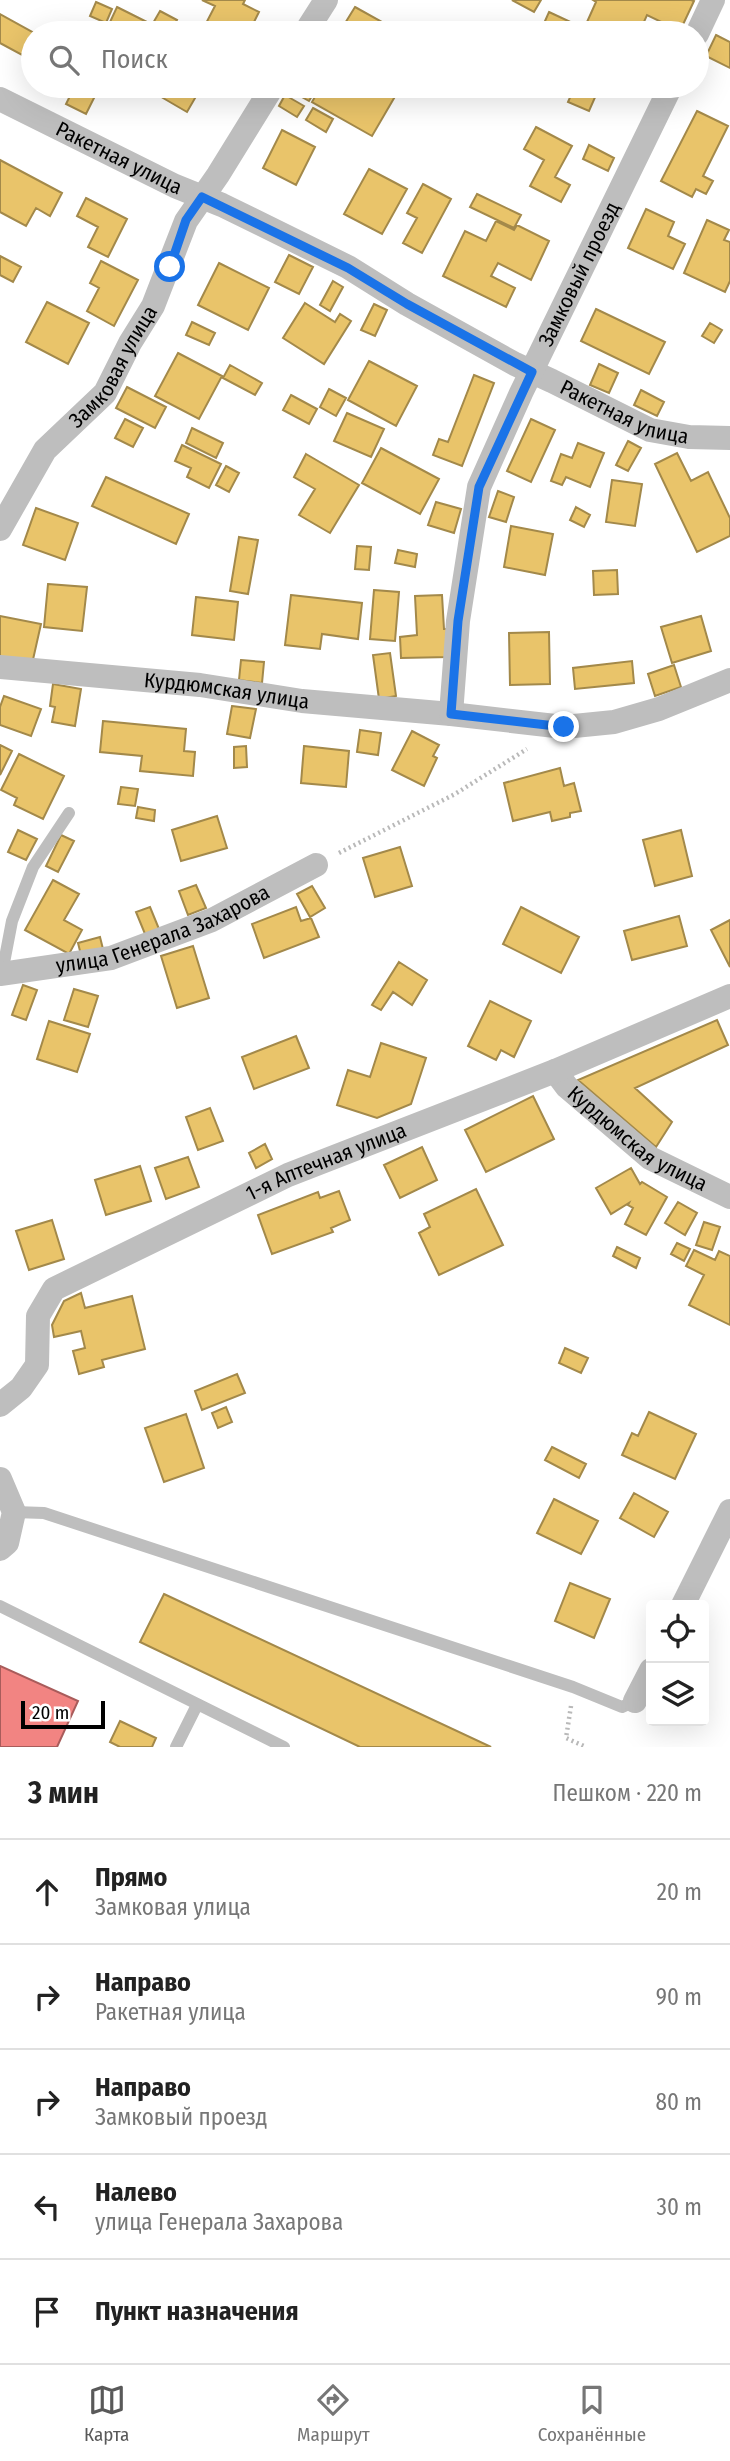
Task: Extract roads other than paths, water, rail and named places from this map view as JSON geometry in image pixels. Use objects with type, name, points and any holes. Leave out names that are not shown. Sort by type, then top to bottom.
[{"type":"street","points":[[313,21],[326,0]]},
{"type":"street","points":[[703,21],[713,0]]},
{"type":"street","name":"Замковая улица","points":[[0,529],[45,450],[105,393],[130,343],[153,306],[186,220],[218,175],[266,98]]},
{"type":"street","name":"Замковый проезд","points":[[451,714],[458,621],[479,487],[665,98]]},
{"type":"street","name":"Ракетная улица","points":[[0,99],[348,268],[407,304],[532,372],[650,430],[689,437],[730,438]]},
{"type":"street","name":"Курдюмская улица","points":[[0,667],[200,685],[302,701],[451,714]]},
{"type":"street","points":[[451,714],[564,727],[614,722],[659,709],[730,680]]},
{"type":"street","name":"улица Генерала Захарова","points":[[1,974],[111,958],[212,920],[316,865]]},
{"type":"street","name":"1-я Аптечная улица","points":[[0,1405],[21,1388],[37,1365],[38,1316],[54,1289],[288,1175],[555,1071],[730,996]]},
{"type":"street","name":"Курдюмская улица","points":[[555,1071],[567,1087],[650,1158],[730,1198]]},
{"type":"street","points":[[0,1479],[14,1512],[7,1543],[0,1549]]},
{"type":"street","points":[[686,1600],[730,1511]]},
{"type":"street","points":[[635,1701],[646,1680]]},
{"type":"lane","points":[[1,974],[12,921],[33,867],[68,813]]},
{"type":"lane","points":[[14,1512],[44,1513],[573,1688],[622,1707],[635,1701]]},
{"type":"lane","points":[[0,1606],[284,1747]]},
{"type":"lane","points":[[176,1747],[197,1705]]}]
